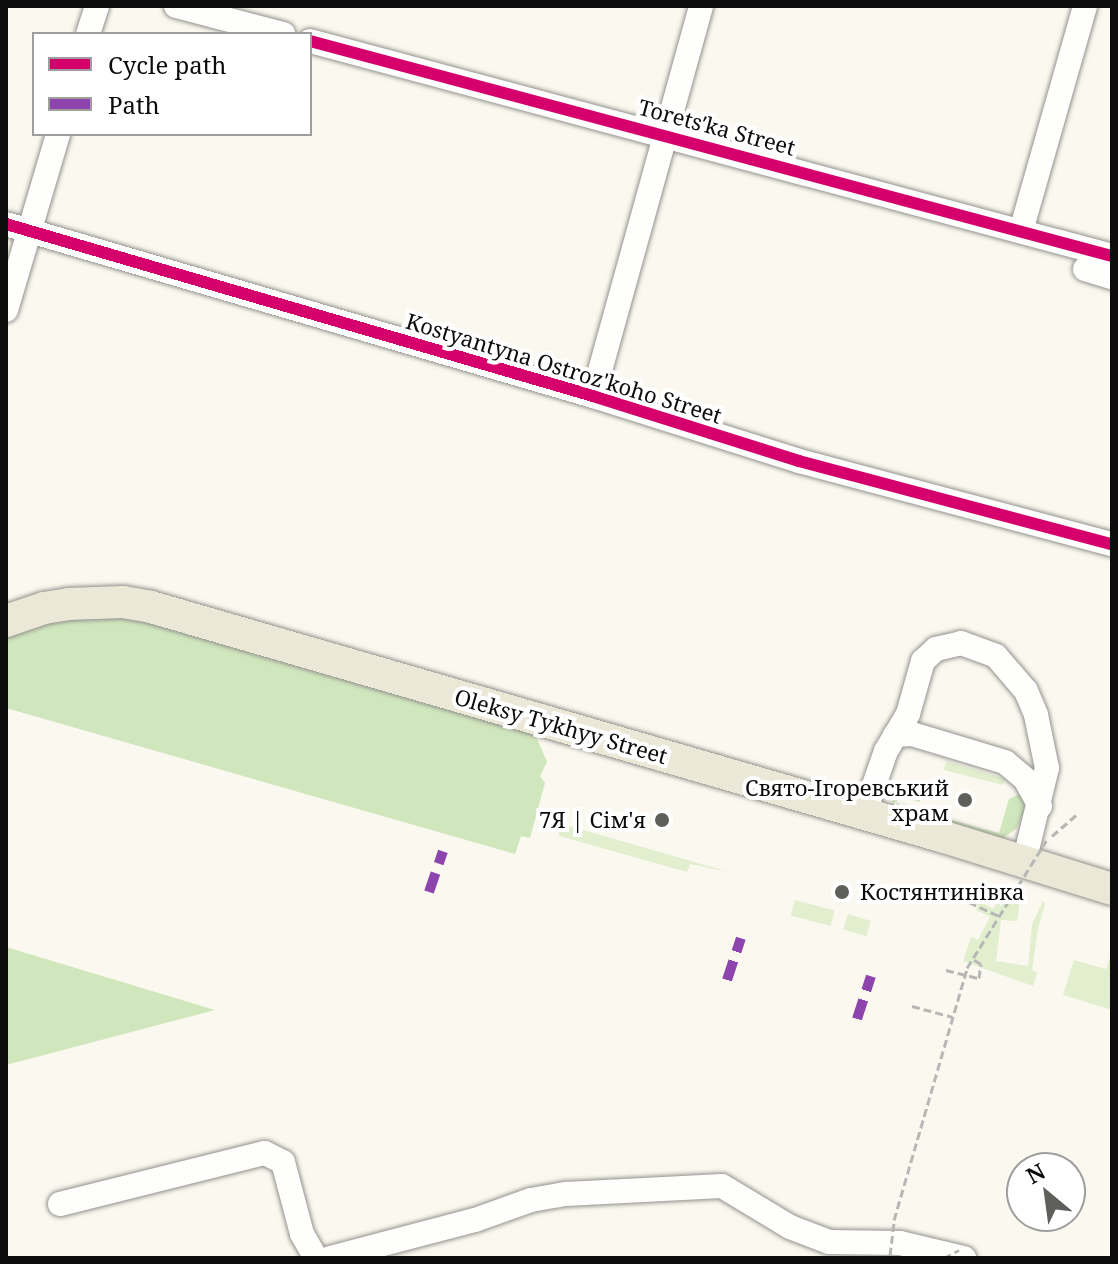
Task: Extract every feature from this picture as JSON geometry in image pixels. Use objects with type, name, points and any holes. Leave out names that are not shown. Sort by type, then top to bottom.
[{"type":"main road","name":"Oleksy Tykhyy Street","points":[[6,621],[44,608],[68,604],[123,602],[151,607],[1112,889]]},
{"type":"street","points":[[89,32],[97,6]]},
{"type":"street","points":[[176,6],[275,32]]},
{"type":"street","points":[[593,396],[701,6]]},
{"type":"street","points":[[1021,231],[1085,6]]},
{"type":"street","name":"Toretsʹka Street","points":[[312,42],[667,134],[1112,256]]},
{"type":"street","points":[[6,310],[17,227],[57,136]]},
{"type":"street","name":"Kostyantyna Ostroz'koho Street","points":[[17,227],[593,396],[799,461],[1112,544]]},
{"type":"street","points":[[1085,269],[1112,277]]},
{"type":"street","points":[[864,814],[895,735],[908,714],[927,655],[951,643],[961,643],[996,656],[1011,671],[1026,691],[1042,738],[1047,768],[1024,862]]},
{"type":"street","points":[[895,735],[912,734],[1005,762],[1025,779],[1040,806]]},
{"type":"street","points":[[1005,762],[1022,759],[1037,749],[1042,738]]},
{"type":"street","points":[[60,1204],[265,1153],[283,1162],[302,1234],[316,1258]]},
{"type":"street","points":[[330,1258],[475,1220],[531,1200],[566,1194],[722,1186],[790,1227],[829,1242],[900,1243],[962,1254]]},
{"type":"path","points":[[898,1258],[890,1255],[894,1220],[973,959],[1046,841],[1076,815]]},
{"type":"path","points":[[947,892],[999,916]]},
{"type":"path","points":[[946,970],[979,978],[981,964],[973,959]]},
{"type":"path","points":[[912,1006],[953,1017]]},
{"type":"path","points":[[944,1258],[962,1254]]},
{"type":"green space","points":[[111,615],[153,623],[535,734],[547,762],[540,776],[545,783],[530,838],[521,836],[515,854],[6,708],[6,635],[43,620]]},
{"type":"green space","points":[[946,761],[1006,779],[1003,785],[944,770]]},
{"type":"green space","points":[[887,780],[924,789],[920,802],[898,796],[896,805],[999,833],[1009,799],[1022,793],[1025,810],[1017,828],[1002,839],[895,806],[886,791]]},
{"type":"green space","points":[[559,823],[729,872],[690,864],[687,872],[559,836]]},
{"type":"green space","points":[[1003,896],[1020,900],[1017,921],[1001,920],[996,961],[1028,966],[1032,924],[1043,901],[1045,904],[1032,970],[1037,973],[1033,986],[963,961],[971,937],[978,940],[990,917],[976,910],[979,901],[993,909]]},
{"type":"green space","points":[[795,900],[835,911],[830,926],[791,915]]},
{"type":"green space","points":[[848,914],[871,921],[866,936],[843,929]]},
{"type":"green space","points":[[6,947],[215,1010],[6,1065]]},
{"type":"green space","points":[[1112,952],[1112,1010],[1063,995],[1074,960],[1106,969]]},
{"type":"marked path","points":[[429,892],[443,851]]},
{"type":"marked path","points":[[727,980],[741,938]]},
{"type":"marked path","points":[[857,1019],[871,976]]},
{"type":"cycle path","points":[[312,42],[1112,256]]},
{"type":"cycle path","points":[[6,224],[593,396],[799,461],[1112,544]]},
{"type":"place","name":"Свято-Ігоревський храм","points":[[965,800]]},
{"type":"place","name":"7Я | Сім'я","points":[[662,820]]},
{"type":"place","name":"Костянтинівка","points":[[842,892]]}]
